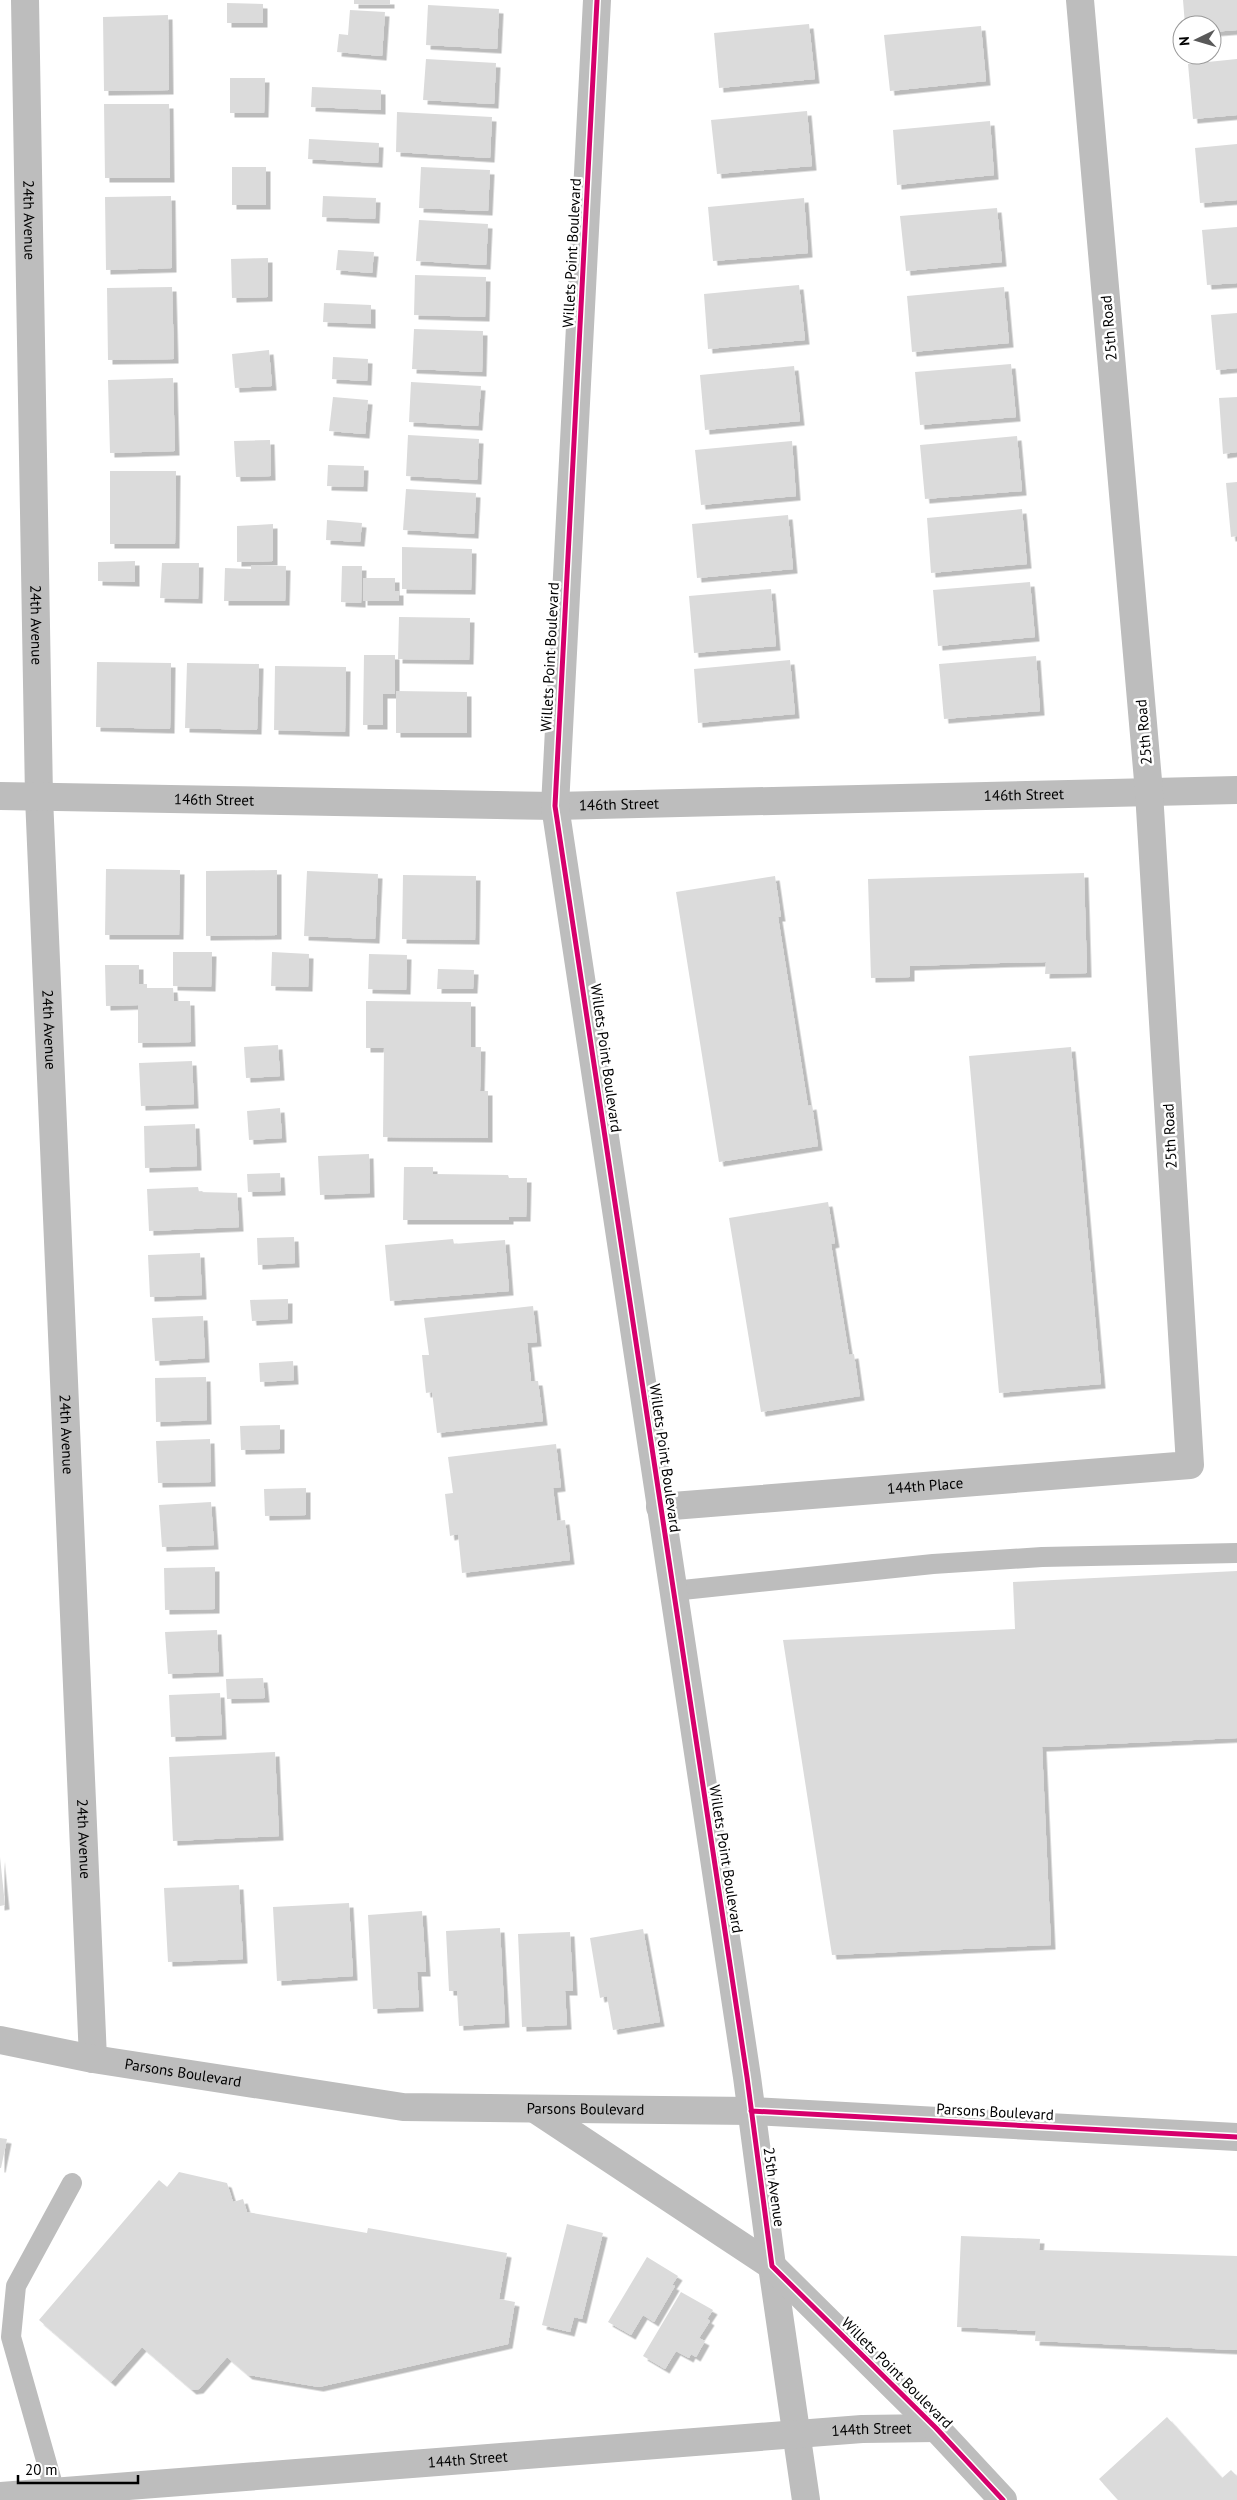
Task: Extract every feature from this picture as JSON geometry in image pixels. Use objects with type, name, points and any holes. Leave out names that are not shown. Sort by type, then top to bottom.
[{"type":"street","name":"24th Avenue","points":[[25,0],[39,797],[93,2059]]},
{"type":"street","name":"Willets Point Boulevard","points":[[598,0],[555,806],[751,2112]]},
{"type":"street","name":"25th Road","points":[[1080,0],[1149,792],[1190,1465]]},
{"type":"street","name":"146th Street","points":[[0,796],[555,806],[1237,790]]},
{"type":"street","name":"144th Place","points":[[660,1507],[1190,1465]]},
{"type":"street","name":"Parsons Boulevard","points":[[0,2040],[93,2059],[403,2107],[751,2112],[1237,2138]]},
{"type":"street","name":"Willets Point Boulevard","points":[[535,2108],[772,2266],[936,2428],[1003,2500]]},
{"type":"street","name":"25th Avenue","points":[[751,2112],[806,2500]]},
{"type":"street","name":"144th Street","points":[[0,2496],[55,2492],[145,2493],[862,2429],[936,2428]]},
{"type":"lane","points":[[673,1592],[932,1564],[1042,1557],[1237,1553]]},
{"type":"lane","points":[[55,2492],[11,2338],[16,2286],[72,2183]]},
{"type":"building","points":[[354,0],[390,0],[390,4],[354,4]]},
{"type":"building","points":[[1183,0],[1237,0],[1237,30],[1222,31],[1222,15],[1184,15]]},
{"type":"building","points":[[227,3],[263,4],[263,23],[227,23]]},
{"type":"building","points":[[428,5],[499,9],[497,49],[426,45]]},
{"type":"building","points":[[350,10],[385,12],[382,56],[337,52],[339,34],[348,35]]},
{"type":"building","points":[[168,15],[169,90],[104,91],[103,17]]},
{"type":"building","points":[[809,24],[815,79],[719,88],[714,33]]},
{"type":"building","points":[[981,26],[986,81],[890,91],[884,35]]},
{"type":"building","points":[[426,59],[496,63],[494,104],[423,100]]},
{"type":"building","points":[[1237,59],[1237,115],[1193,119],[1188,65],[1222,65],[1222,61]]},
{"type":"building","points":[[230,78],[265,78],[264,113],[230,113]]},
{"type":"building","points":[[312,87],[381,90],[381,110],[311,107]]},
{"type":"building","points":[[104,104],[169,104],[170,178],[105,178]]},
{"type":"building","points":[[807,111],[812,166],[717,174],[711,120]]},
{"type":"building","points":[[397,112],[492,117],[490,158],[396,152]]},
{"type":"building","points":[[990,121],[994,175],[897,185],[893,130]]},
{"type":"building","points":[[309,139],[379,143],[378,163],[308,159]]},
{"type":"building","points":[[1237,144],[1237,200],[1200,203],[1195,148]]},
{"type":"building","points":[[232,167],[266,167],[266,205],[232,205]]},
{"type":"building","points":[[421,167],[490,170],[488,211],[419,208]]},
{"type":"building","points":[[171,196],[172,268],[106,270],[105,197]]},
{"type":"building","points":[[323,196],[376,198],[375,219],[322,217]]},
{"type":"building","points":[[804,198],[808,253],[713,261],[708,207]]},
{"type":"building","points":[[997,208],[1002,262],[906,271],[900,216]]},
{"type":"building","points":[[419,220],[488,224],[486,265],[416,261]]},
{"type":"building","points":[[1237,227],[1237,283],[1207,285],[1202,230]]},
{"type":"building","points":[[338,250],[374,252],[372,273],[336,270]]},
{"type":"building","points":[[268,258],[268,297],[232,298],[231,259]]},
{"type":"building","points":[[415,275],[486,277],[485,317],[414,315]]},
{"type":"building","points":[[799,285],[805,340],[708,349],[704,294]]},
{"type":"building","points":[[172,287],[174,359],[108,360],[107,288]]},
{"type":"building","points":[[1004,287],[1009,343],[912,352],[907,296]]},
{"type":"building","points":[[324,303],[371,305],[371,324],[323,322]]},
{"type":"building","points":[[1237,313],[1237,368],[1216,370],[1211,315]]},
{"type":"building","points":[[414,329],[483,331],[482,372],[412,369]]},
{"type":"building","points":[[269,350],[272,386],[235,388],[232,354]]},
{"type":"building","points":[[333,357],[368,359],[367,381],[332,379]]},
{"type":"building","points":[[1011,364],[1016,417],[920,425],[915,372]]},
{"type":"building","points":[[794,366],[800,421],[705,430],[700,375]]},
{"type":"building","points":[[173,378],[175,451],[110,453],[108,380]]},
{"type":"building","points":[[411,382],[481,386],[478,426],[409,422]]},
{"type":"building","points":[[333,397],[368,400],[365,434],[329,431]]},
{"type":"building","points":[[1237,397],[1237,452],[1223,454],[1219,398]]},
{"type":"building","points":[[408,435],[479,439],[477,480],[406,476]]},
{"type":"building","points":[[1017,436],[1022,491],[925,499],[920,445]]},
{"type":"building","points":[[270,440],[271,476],[236,477],[234,441]]},
{"type":"building","points":[[792,441],[796,496],[701,505],[695,450]]},
{"type":"building","points":[[328,465],[364,466],[363,487],[327,486]]},
{"type":"building","points":[[110,471],[176,471],[175,544],[110,544]]},
{"type":"building","points":[[1237,482],[1237,536],[1231,537],[1226,483]]},
{"type":"building","points":[[406,489],[476,493],[474,534],[403,530]]},
{"type":"building","points":[[1022,509],[1027,564],[931,573],[927,518]]},
{"type":"building","points":[[788,515],[793,569],[697,578],[692,524]]},
{"type":"building","points":[[327,520],[362,523],[360,542],[326,540]]},
{"type":"building","points":[[273,524],[273,561],[237,562],[237,526]]},
{"type":"building","points":[[402,547],[472,549],[471,590],[402,589]]},
{"type":"building","points":[[135,561],[135,582],[98,581],[98,562]]},
{"type":"building","points":[[162,563],[199,563],[198,599],[160,598]]},
{"type":"building","points":[[251,565],[286,566],[285,601],[224,601],[225,568],[251,569]]},
{"type":"building","points":[[342,566],[362,566],[361,603],[341,602]]},
{"type":"building","points":[[363,578],[395,578],[395,591],[399,591],[399,601],[363,601]]},
{"type":"building","points":[[1030,582],[1035,637],[938,646],[933,590]]},
{"type":"building","points":[[771,589],[776,646],[694,653],[689,596]]},
{"type":"building","points":[[399,617],[470,618],[469,660],[398,659]]},
{"type":"building","points":[[364,655],[395,655],[395,694],[383,694],[383,725],[363,725]]},
{"type":"building","points":[[1036,656],[1040,711],[944,719],[939,664]]},
{"type":"building","points":[[790,660],[795,714],[698,723],[694,669]]},
{"type":"building","points":[[97,662],[171,663],[170,729],[96,727]]},
{"type":"building","points":[[187,663],[259,664],[257,730],[185,728]]},
{"type":"building","points":[[275,666],[346,667],[345,732],[274,730]]},
{"type":"building","points":[[396,691],[467,692],[467,733],[396,733]]},
{"type":"building","points":[[106,869],[180,870],[179,935],[105,935]]},
{"type":"building","points":[[277,870],[277,935],[206,936],[206,871]]},
{"type":"building","points":[[307,871],[378,874],[375,939],[304,936]]},
{"type":"building","points":[[1084,873],[1087,973],[1045,974],[1046,962],[1000,963],[910,966],[910,977],[871,978],[868,879]]},
{"type":"building","points":[[403,875],[476,876],[475,940],[402,939]]},
{"type":"building","points":[[775,876],[781,917],[778,917],[808,1106],[812,1105],[818,1146],[719,1162],[676,892]]},
{"type":"building","points":[[173,952],[212,952],[211,987],[173,986]]},
{"type":"building","points":[[272,952],[309,954],[308,987],[271,986]]},
{"type":"building","points":[[369,954],[407,955],[406,990],[368,989]]},
{"type":"building","points":[[105,965],[139,965],[139,984],[147,984],[147,988],[173,988],[174,1001],[190,1001],[191,1042],[138,1043],[138,1005],[106,1006]]},
{"type":"building","points":[[438,969],[474,970],[473,989],[437,989]]},
{"type":"building","points":[[366,1001],[471,1002],[471,1047],[481,1047],[480,1091],[488,1091],[488,1138],[383,1137],[384,1048],[366,1048]]},
{"type":"building","points":[[278,1045],[280,1076],[246,1078],[244,1047]]},
{"type":"building","points":[[1071,1047],[1101,1384],[999,1393],[969,1056]]},
{"type":"building","points":[[192,1061],[194,1104],[141,1106],[139,1063]]},
{"type":"building","points":[[280,1108],[282,1138],[249,1140],[247,1111]]},
{"type":"building","points":[[195,1124],[197,1166],[145,1168],[144,1126]]},
{"type":"building","points":[[369,1154],[370,1193],[320,1195],[318,1156]]},
{"type":"building","points":[[404,1167],[433,1167],[433,1174],[508,1175],[509,1178],[527,1178],[526,1217],[509,1217],[509,1220],[403,1220]]},
{"type":"building","points":[[280,1173],[281,1191],[248,1192],[247,1174]]},
{"type":"building","points":[[198,1187],[199,1192],[237,1193],[239,1227],[149,1231],[147,1189]]},
{"type":"building","points":[[828,1202],[835,1243],[831,1244],[849,1355],[854,1354],[860,1396],[761,1412],[729,1218]]},
{"type":"building","points":[[294,1237],[295,1263],[258,1265],[257,1238]]},
{"type":"building","points":[[453,1239],[454,1244],[505,1240],[509,1291],[390,1301],[385,1245]]},
{"type":"building","points":[[200,1253],[202,1295],[150,1297],[148,1255]]},
{"type":"building","points":[[288,1299],[288,1319],[252,1321],[250,1300]]},
{"type":"building","points":[[533,1306],[537,1342],[527,1343],[531,1381],[538,1381],[543,1421],[437,1433],[432,1392],[426,1393],[422,1355],[429,1355],[424,1318]]},
{"type":"building","points":[[203,1316],[205,1358],[155,1361],[152,1318]]},
{"type":"building","points":[[293,1361],[294,1380],[260,1382],[259,1363]]},
{"type":"building","points":[[206,1377],[207,1420],[156,1422],[155,1378]]},
{"type":"building","points":[[280,1425],[280,1449],[241,1450],[240,1426]]},
{"type":"building","points":[[210,1439],[211,1482],[158,1483],[156,1441]]},
{"type":"building","points":[[556,1444],[561,1487],[553,1488],[557,1521],[565,1520],[570,1560],[462,1573],[458,1534],[450,1536],[445,1494],[453,1493],[448,1457]]},
{"type":"building","points":[[306,1488],[306,1515],[265,1516],[264,1489]]},
{"type":"building","points":[[211,1502],[214,1545],[162,1547],[159,1505]]},
{"type":"building","points":[[215,1567],[215,1609],[165,1610],[164,1568]]},
{"type":"building","points":[[1237,1571],[1237,1738],[1042,1747],[1051,1945],[832,1955],[783,1640],[1015,1629],[1013,1582]]},
{"type":"building","points":[[217,1630],[219,1672],[168,1674],[165,1632]]},
{"type":"building","points":[[263,1678],[265,1698],[227,1699],[226,1679]]},
{"type":"building","points":[[220,1693],[222,1735],[171,1737],[169,1695]]},
{"type":"building","points":[[275,1752],[279,1836],[173,1841],[169,1757]]},
{"type":"building","points":[[0,1857],[5,1905],[0,1906]]},
{"type":"building","points":[[239,1885],[243,1959],[168,1962],[164,1888]]},
{"type":"building","points":[[349,1903],[353,1976],[277,1981],[273,1907]]},
{"type":"building","points":[[422,1911],[426,1972],[417,1972],[419,2007],[373,2009],[368,1915]]},
{"type":"building","points":[[500,1928],[505,2023],[459,2026],[457,1991],[449,1991],[446,1931]]},
{"type":"building","points":[[643,1929],[660,2022],[613,2030],[607,1996],[600,1998],[590,1938]]},
{"type":"building","points":[[570,1932],[573,1991],[565,1991],[567,2025],[522,2027],[518,1934]]},
{"type":"building","points":[[0,2138],[7,2139],[1,2168],[0,2168]]},
{"type":"building","points":[[179,2172],[227,2183],[233,2202],[243,2199],[247,2212],[367,2233],[368,2228],[507,2253],[499,2299],[515,2302],[508,2344],[319,2387],[248,2375],[227,2357],[199,2389],[192,2390],[142,2347],[111,2382],[39,2320],[159,2180],[167,2187]]},
{"type":"building","points":[[567,2224],[603,2233],[582,2319],[574,2317],[570,2332],[542,2325]]},
{"type":"building","points":[[961,2236],[1040,2239],[1039,2250],[1237,2256],[1237,2350],[1035,2341],[1036,2331],[957,2327]]},
{"type":"building","points":[[647,2257],[678,2276],[672,2285],[675,2286],[654,2322],[643,2315],[631,2335],[608,2322]]},
{"type":"building","points":[[681,2292],[713,2310],[707,2319],[710,2321],[699,2338],[705,2341],[696,2357],[691,2354],[689,2358],[676,2351],[665,2369],[643,2356]]},
{"type":"building","points":[[1167,2417],[1222,2478],[1231,2470],[1237,2476],[1237,2500],[1118,2500],[1099,2479]]},
{"type":"cycle path","points":[[597,0],[555,806],[747,2077],[772,2266],[936,2428],[1003,2500]]},
{"type":"cycle path","points":[[751,2111],[1237,2137]]}]
